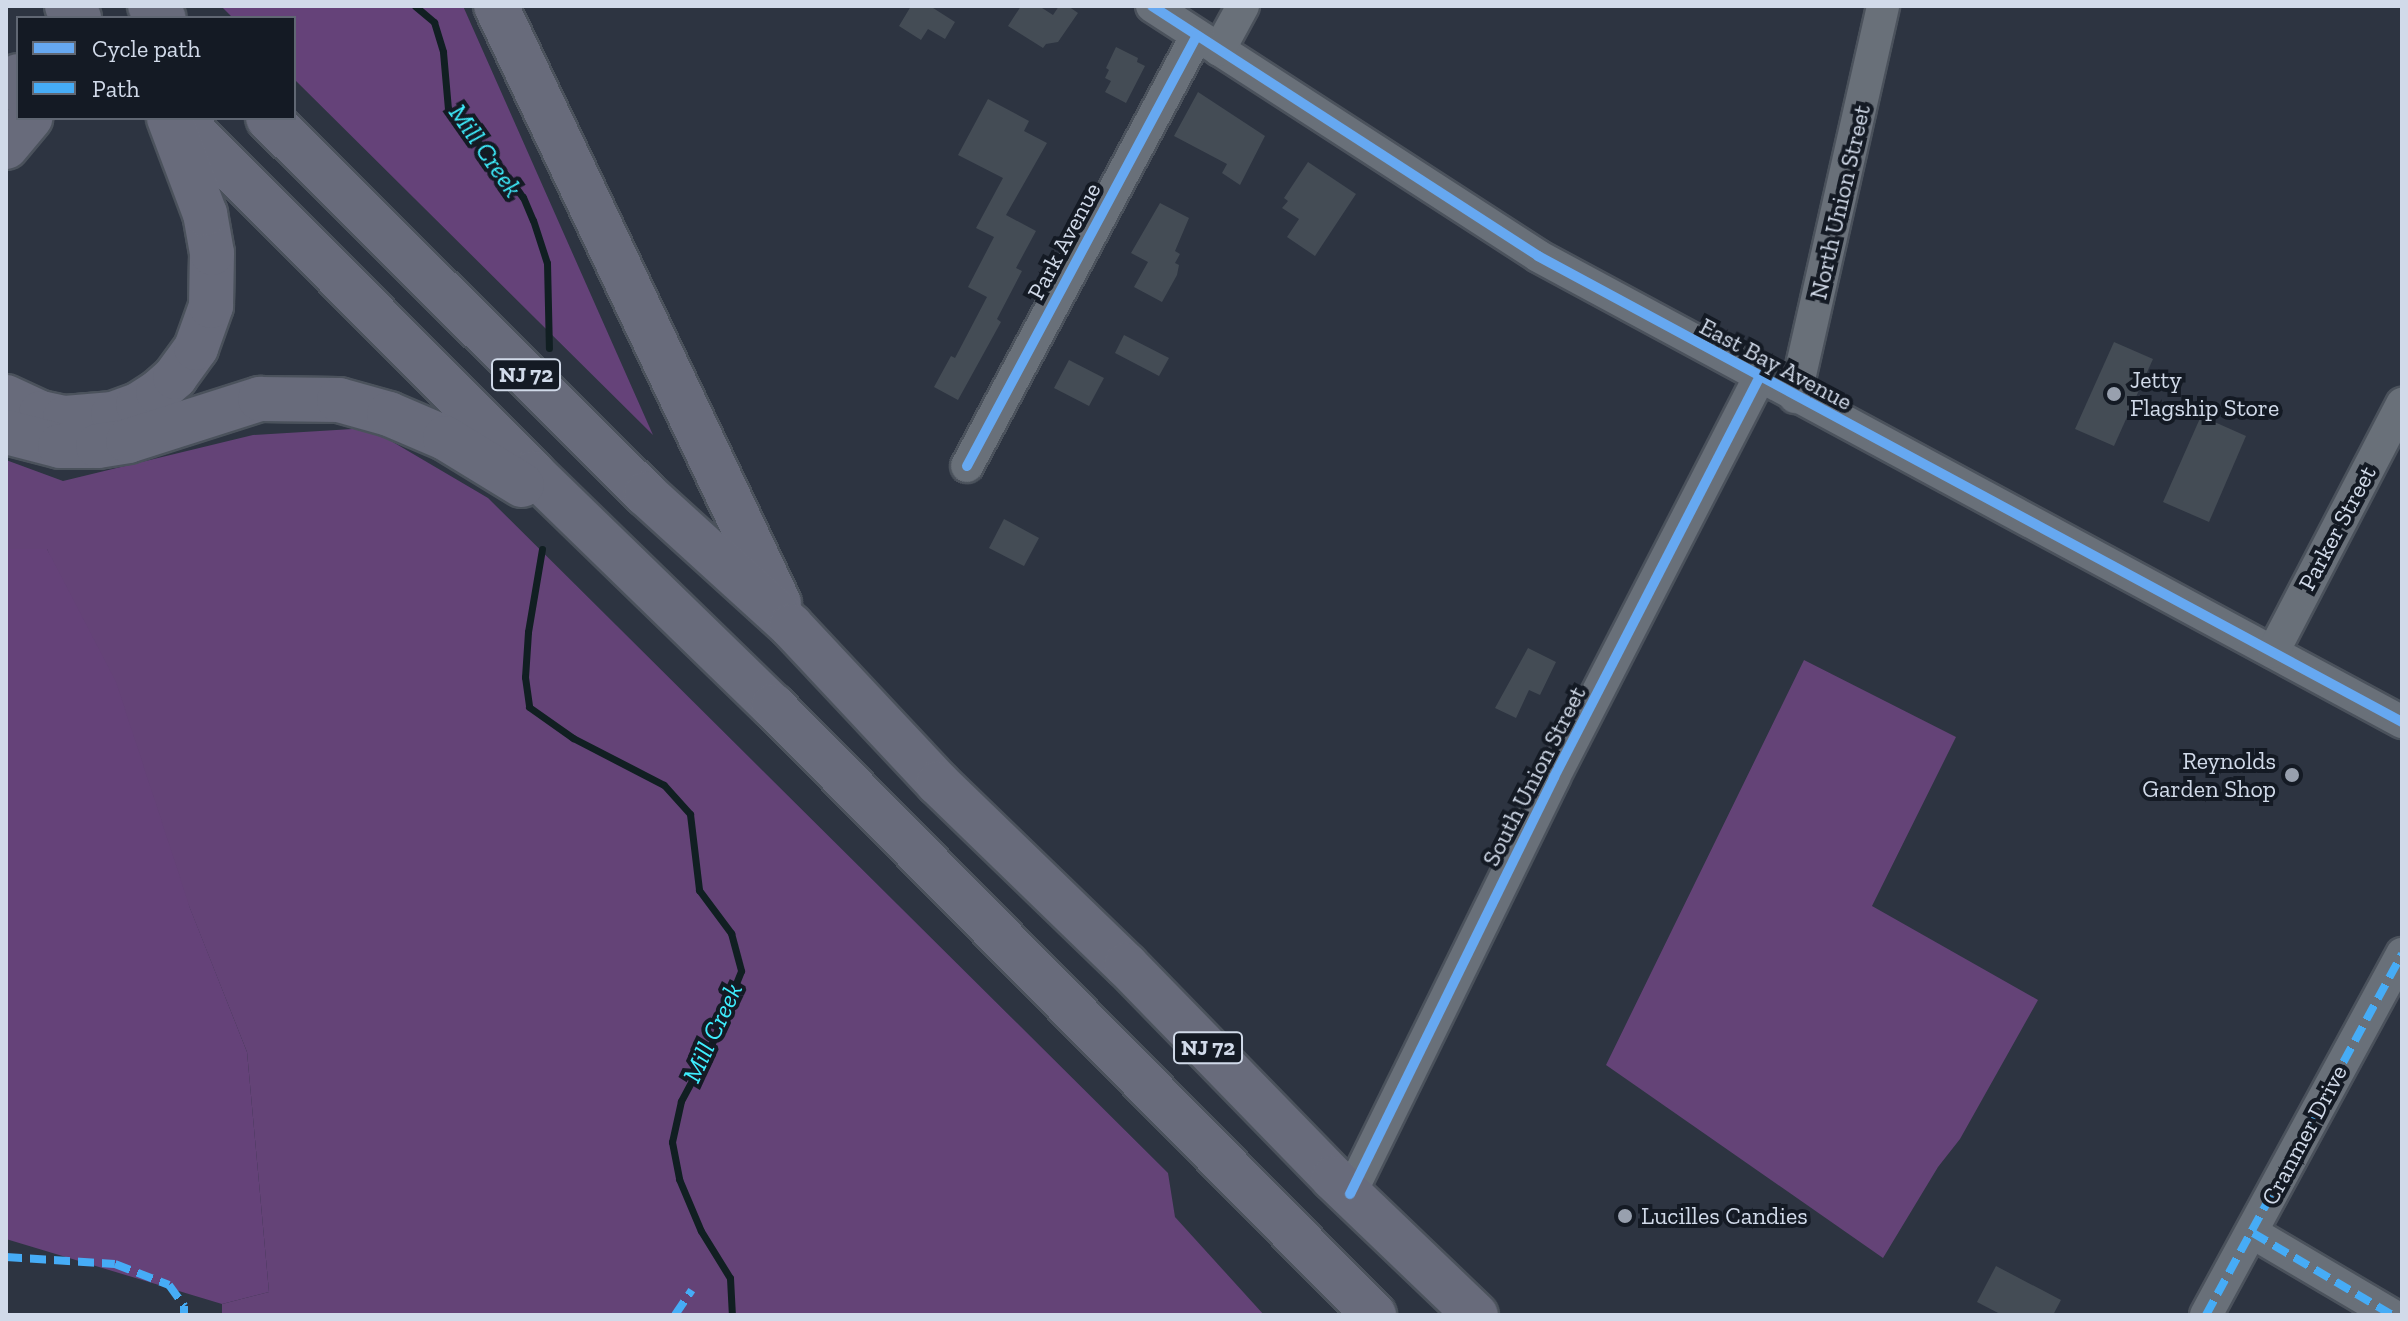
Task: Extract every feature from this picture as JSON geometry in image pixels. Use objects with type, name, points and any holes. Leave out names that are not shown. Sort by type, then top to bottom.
[{"type":"highway","points":[[496,6],[791,626]]},
{"type":"highway","points":[[6,147],[28,120]]},
{"type":"highway","points":[[6,397],[41,413],[65,418],[113,414],[158,392],[175,377],[196,348],[211,306],[212,253],[205,214],[170,120]]},
{"type":"highway","name":"NJ 72","points":[[182,120],[795,728],[1374,1315]]},
{"type":"highway","name":"NJ 72","points":[[270,120],[646,494],[791,626],[938,783],[1126,965],[1350,1194],[1476,1315]]},
{"type":"highway","points":[[6,432],[38,442],[90,447],[128,441],[260,399],[339,400],[389,414],[445,438],[590,526]]},
{"type":"street","name":"East Bay Avenue","points":[[1152,6],[1532,252],[1759,378],[2402,722]]},
{"type":"street","name":"Park Avenue","points":[[967,466],[1208,43],[1243,6]]},
{"type":"street","name":"North Union Street","points":[[1795,397],[1883,6]]},
{"type":"street","name":"South Union Street","points":[[1350,1194],[1554,777],[1759,378]]},
{"type":"street","name":"Parker Street","points":[[2273,652],[2402,404]]},
{"type":"street","name":"Cranmer Drive","points":[[2206,1315],[2402,954]]},
{"type":"street","points":[[2253,1233],[2392,1315]]},
{"type":"shaded area","points":[[221,6],[463,6],[653,435],[296,81],[296,16],[231,16]]},
{"type":"shaded area","points":[[369,428],[488,498],[1168,1173],[1175,1217],[1264,1315],[222,1315],[222,1304],[269,1292],[247,1052],[47,549],[6,549],[6,460],[63,481],[253,435]]},
{"type":"shaded area","points":[[6,549],[47,549],[116,682],[190,908],[247,1052],[269,1292],[222,1304],[6,1239]]},
{"type":"shaded area","points":[[1804,660],[1956,737],[1872,906],[2038,1000],[1960,1139],[1938,1167],[1883,1258],[1606,1065]]},
{"type":"building","points":[[911,6],[930,6],[955,22],[945,39],[928,29],[921,40],[899,26]]},
{"type":"building","points":[[1021,6],[1039,6],[1053,15],[1059,6],[1068,6],[1078,13],[1058,42],[1046,44],[1043,48],[1008,26]]},
{"type":"building","points":[[1116,47],[1138,58],[1137,62],[1145,66],[1126,103],[1105,92],[1111,81],[1105,78],[1109,70],[1106,68]]},
{"type":"building","points":[[1198,92],[1265,136],[1240,185],[1222,173],[1227,164],[1174,136]]},
{"type":"building","points":[[988,99],[1029,121],[1024,131],[1047,143],[1006,215],[1036,231],[1016,268],[1022,271],[997,319],[1001,322],[958,400],[934,387],[951,356],[955,358],[987,297],[968,287],[994,237],[976,228],[1003,178],[958,155]]},
{"type":"building","points":[[1308,162],[1356,194],[1315,256],[1287,237],[1299,219],[1282,208],[1288,201],[1284,198]]},
{"type":"building","points":[[1160,203],[1189,218],[1175,251],[1180,254],[1175,263],[1179,265],[1177,275],[1162,302],[1134,287],[1148,262],[1131,253]]},
{"type":"building","points":[[1124,335],[1169,358],[1159,376],[1115,353]]},
{"type":"building","name":"Jetty Flagship Store","points":[[2114,342],[2153,359],[2114,446],[2075,429]]},
{"type":"building","points":[[1069,360],[1104,378],[1089,406],[1054,388]]},
{"type":"building","points":[[2201,416],[2246,436],[2209,522],[2163,502]]},
{"type":"building","points":[[1004,519],[1039,538],[1024,566],[989,548]]},
{"type":"building","points":[[1528,648],[1556,662],[1540,695],[1529,690],[1516,718],[1495,708]]},
{"type":"building","points":[[1996,1266],[2061,1300],[2053,1315],[2002,1315],[1977,1302]]},
{"type":"waterway","name":"Mill Creek","points":[[415,6],[434,22],[443,52],[448,109],[523,197],[533,220],[547,263],[549,348]]},
{"type":"waterway","name":"Mill Creek","points":[[542,549],[528,632],[525,677],[529,707],[573,738],[664,785],[690,814],[699,890],[731,933],[741,971],[712,1043],[681,1101],[672,1142],[679,1179],[701,1231],[730,1278],[732,1315]]},
{"type":"marked path","points":[[2206,1315],[2402,954]]},
{"type":"marked path","points":[[2253,1233],[2392,1315]]},
{"type":"marked path","points":[[6,1257],[115,1264],[169,1285],[184,1306],[184,1315]]},
{"type":"marked path","points":[[675,1315],[692,1290]]},
{"type":"cycle path","points":[[1152,6],[1538,256],[2402,722]]},
{"type":"cycle path","points":[[967,466],[1197,36]]},
{"type":"cycle path","points":[[1350,1194],[1554,777],[1759,378]]},
{"type":"place","name":"Jetty Flagship Store","points":[[2114,394]]},
{"type":"place","name":"Reynolds Garden Shop","points":[[2292,775]]},
{"type":"place","name":"Lucilles Candies","points":[[1625,1216]]}]
